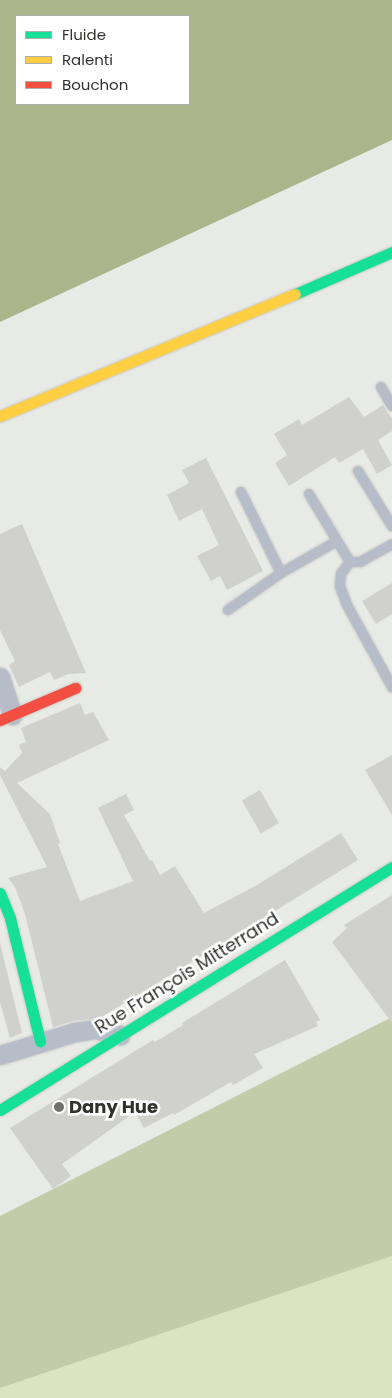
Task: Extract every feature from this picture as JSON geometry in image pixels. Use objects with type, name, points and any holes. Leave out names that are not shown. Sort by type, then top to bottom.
[{"type":"street","points":[[0,416],[238,319],[392,252]]},
{"type":"street","points":[[0,677],[6,717],[75,688]]},
{"type":"street","name":"Rue François Mitterrand","points":[[0,1110],[392,867]]},
{"type":"street","points":[[0,893],[10,918],[40,1042]]},
{"type":"street","points":[[0,1055],[76,1032],[97,1029],[120,1035]]},
{"type":"lane","points":[[381,387],[392,406]]},
{"type":"lane","points":[[358,472],[392,526]]},
{"type":"lane","points":[[240,492],[281,573]]},
{"type":"lane","points":[[309,494],[350,562]]},
{"type":"lane","points":[[228,610],[281,573],[338,541]]},
{"type":"lane","points":[[350,562],[360,562],[392,544]]},
{"type":"lane","points":[[350,562],[341,574],[340,586],[347,605],[392,686]]},
{"type":"shaded area","points":[[0,0],[392,0],[392,140],[0,322]]},
{"type":"shaded area","points":[[392,1017],[392,1256],[0,1388],[0,1216]]},
{"type":"shaded area","points":[[392,1256],[392,1398],[0,1398],[0,1388]]},
{"type":"building","points":[[349,397],[364,417],[383,405],[392,419],[392,431],[378,440],[392,465],[377,474],[363,449],[339,463],[335,457],[289,486],[275,463],[287,455],[274,434],[299,419],[302,425]]},
{"type":"building","points":[[206,458],[263,571],[227,590],[220,576],[211,581],[197,556],[219,545],[202,509],[179,521],[167,495],[189,483],[182,470]]},
{"type":"building","points":[[22,524],[86,673],[69,674],[54,680],[50,672],[19,687],[9,665],[15,661],[0,630],[0,534]]},
{"type":"building","points":[[392,583],[392,614],[376,624],[362,601]]},
{"type":"building","points":[[80,703],[85,715],[93,712],[109,740],[17,783],[50,814],[60,843],[58,844],[80,901],[133,881],[98,808],[126,794],[134,810],[124,815],[150,861],[152,860],[160,875],[175,866],[204,913],[257,885],[341,833],[358,860],[100,1018],[73,1021],[53,1027],[25,914],[15,887],[8,878],[47,867],[0,775],[0,767],[5,771],[22,753],[19,745],[26,742],[21,728]]},
{"type":"building","points":[[392,755],[392,815],[365,770]]},
{"type":"building","points":[[260,790],[279,823],[261,833],[242,800]]},
{"type":"building","points":[[392,895],[392,1023],[332,942],[347,928],[344,925]]},
{"type":"building","points":[[0,943],[22,1033],[10,1038],[0,1002]]},
{"type":"building","points":[[285,960],[320,1020],[316,1022],[318,1026],[254,1054],[263,1068],[233,1085],[231,1082],[174,1115],[173,1113],[144,1128],[135,1112],[62,1164],[71,1176],[53,1189],[10,1128],[153,1040],[155,1042],[183,1025],[182,1023]]},
{"type":"traffic: fast","points":[[295,294],[392,252]]},
{"type":"traffic: fast","points":[[0,1110],[392,867]]},
{"type":"traffic: fast","points":[[0,893],[10,918],[40,1041]]},
{"type":"traffic: slow","points":[[0,416],[295,294]]},
{"type":"traffic: jam","points":[[0,720],[75,688]]},
{"type":"place","name":"Dany Hue","points":[[59,1107]]}]
